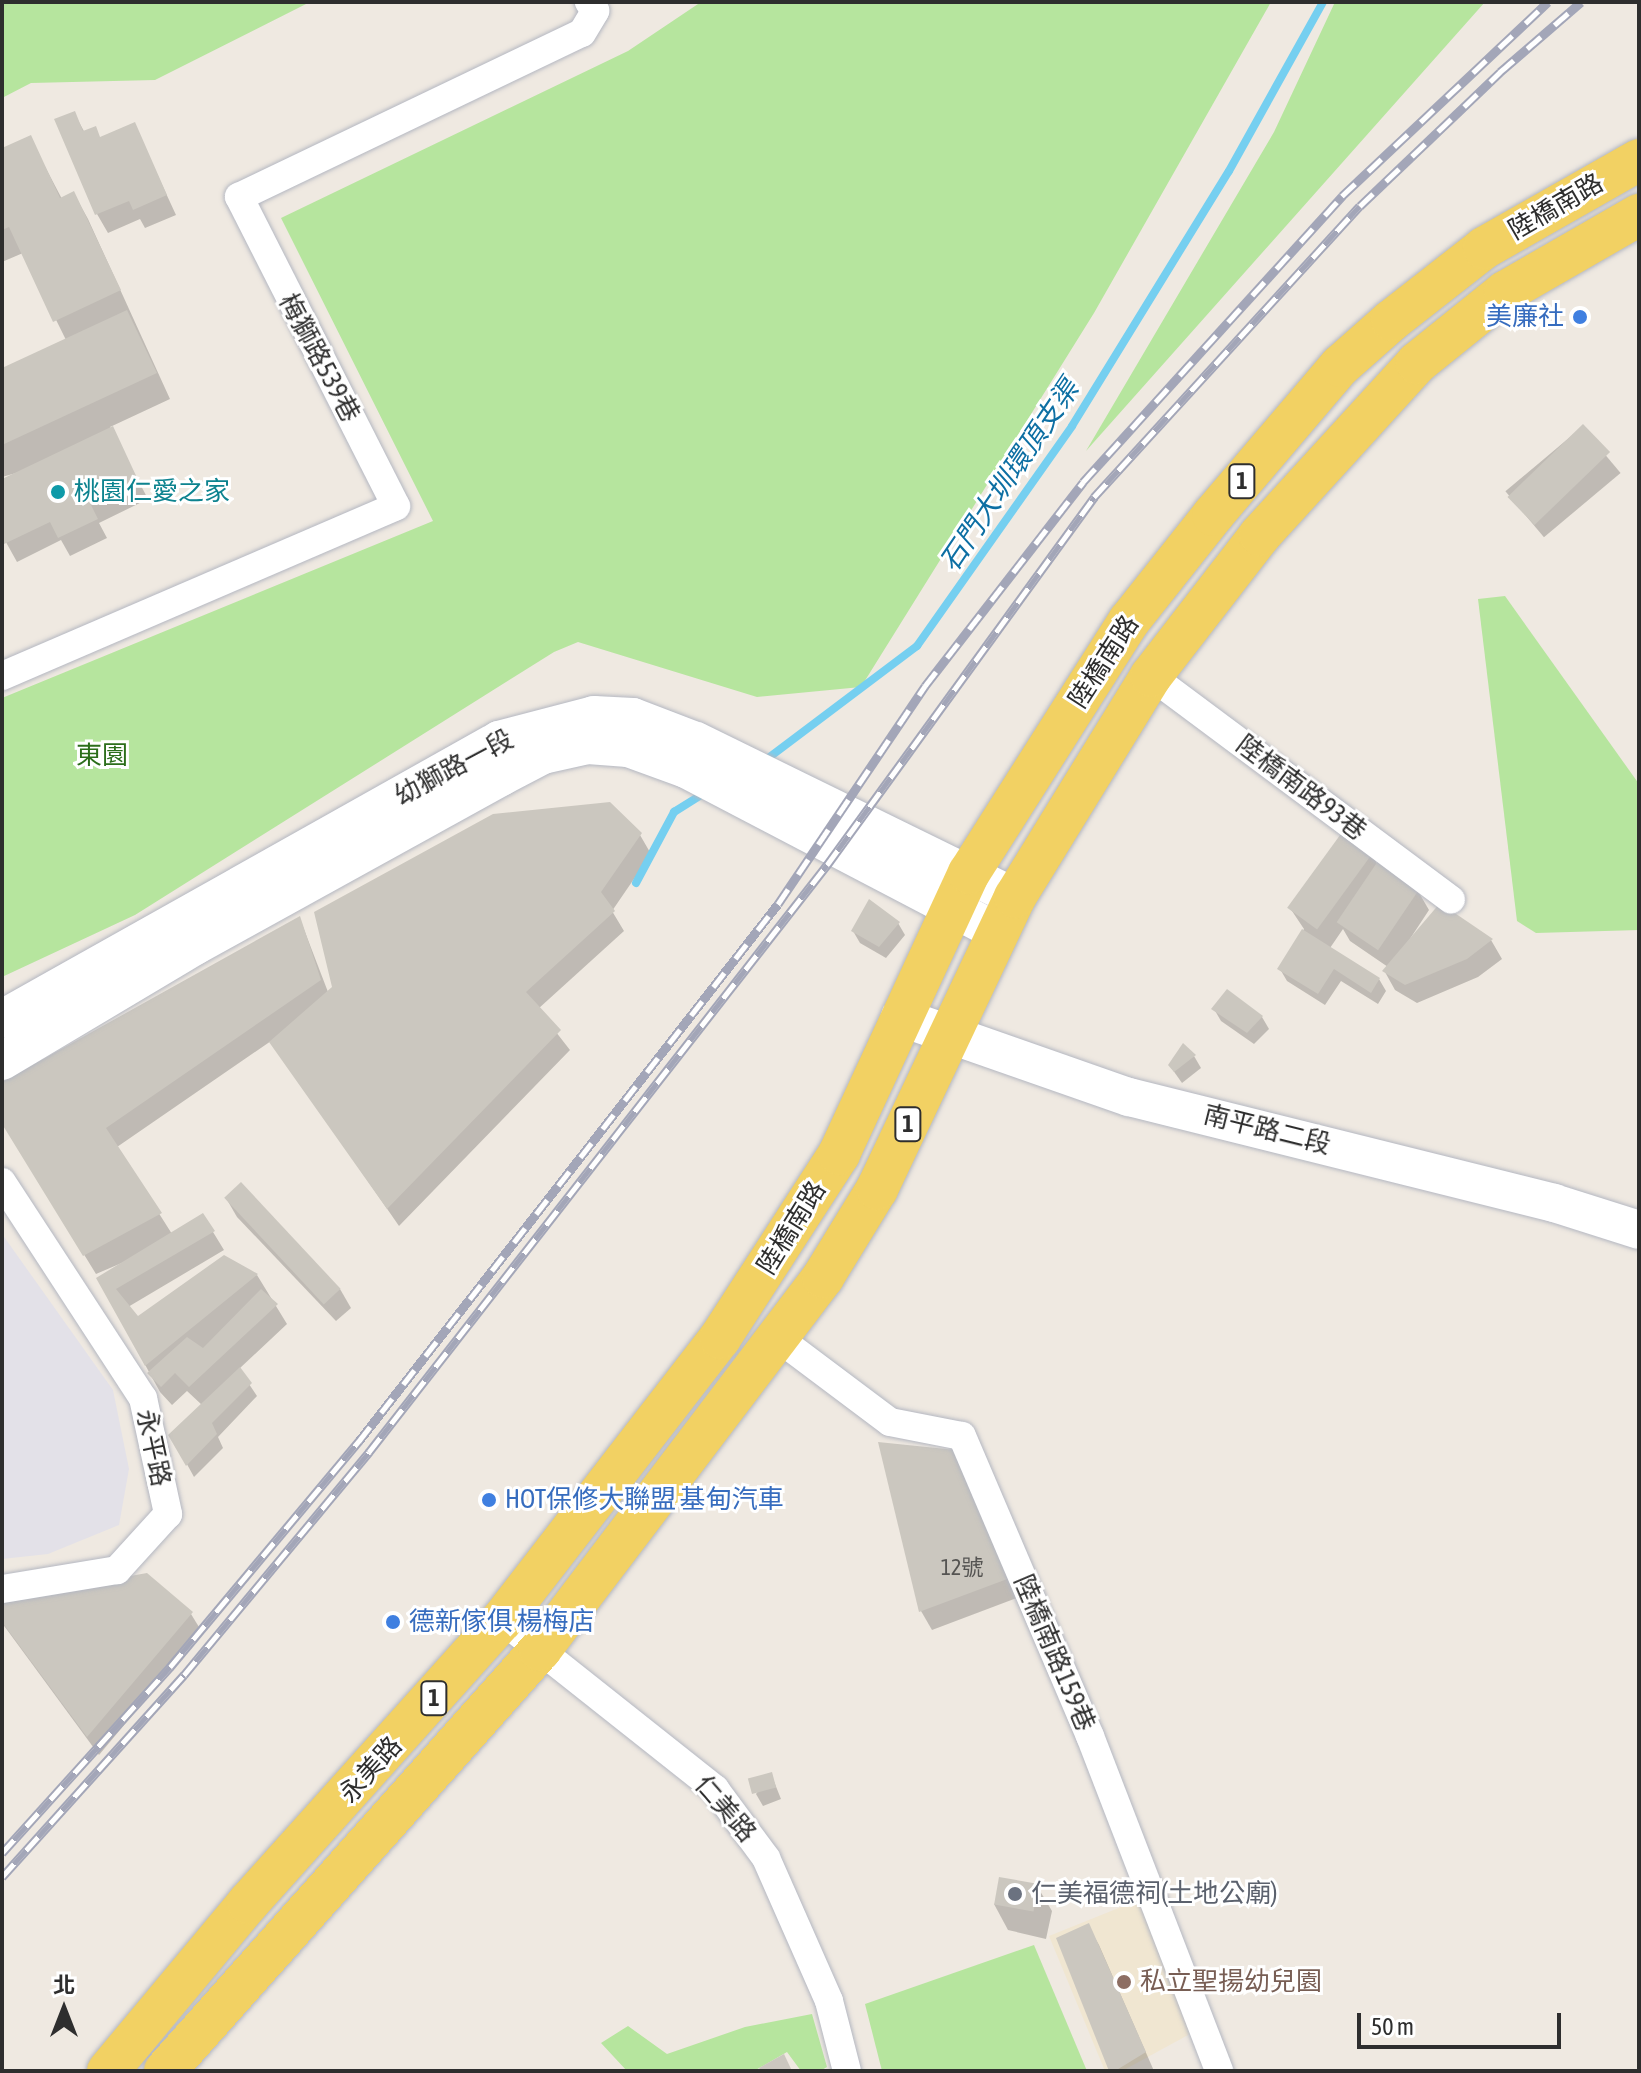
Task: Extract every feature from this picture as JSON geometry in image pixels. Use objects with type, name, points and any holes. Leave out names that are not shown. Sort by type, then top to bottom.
[{"type":"main road","name":"陸橋南路","points":[[740,1307],[839,1154],[959,889],[1129,621],[1340,366],[1484,248],[1639,160]]},
{"type":"main road","name":"陸橋南路","points":[[778,1338],[877,1189],[1007,914],[1151,676],[1260,535],[1417,363],[1505,292],[1639,215]]},
{"type":"main road","name":"永美路","points":[[108,2071],[248,1903],[502,1620],[740,1307]]},
{"type":"main road","name":"永美路","points":[[165,2071],[540,1650],[778,1338]]},
{"type":"street","name":"梅獅路539巷","points":[[2,676],[396,506],[239,197],[582,33],[595,11],[589,2]]},
{"type":"street","name":"陸橋南路93巷","points":[[1151,676],[1451,900]]},
{"type":"street","name":"幼獅路一段","points":[[2,1019],[499,740],[594,715],[633,717],[696,741],[1007,914]]},
{"type":"street","name":"幼獅路一段","points":[[2,1061],[195,946],[501,777],[543,755],[588,745],[628,748],[686,769],[959,889]]},
{"type":"street","name":"南平路二段","points":[[900,1017],[1129,1097],[1539,1199],[1639,1230]]},
{"type":"street","name":"永平路","points":[[2,1182],[143,1398],[168,1514],[117,1570],[2,1589]]},
{"type":"street","name":"陸橋南路159巷","points":[[778,1338],[890,1422],[962,1436],[1090,1736],[1219,2071]]},
{"type":"street","name":"仁美路","points":[[502,1620],[715,1789],[766,1858],[829,2001],[847,2071]]},
{"type":"shaded area","points":[[2,1234],[113,1390],[129,1469],[119,1525],[48,1554],[2,1559]]},
{"type":"shaded area","name":"私立聖揚幼兒園","points":[[1141,1899],[1201,2028],[1122,2071],[1105,2071],[1049,1936]]},
{"type":"green space","points":[[2,2],[310,2],[155,80],[31,83],[2,98]]},
{"type":"green space","name":"東園","points":[[701,2],[1271,2],[1094,313],[861,687],[757,697],[578,642],[554,652],[135,915],[2,977],[2,698],[433,521],[281,218],[628,51]]},
{"type":"green space","points":[[1335,2],[1485,2],[1086,451],[1274,132]]},
{"type":"green space","points":[[1505,596],[1639,784],[1639,930],[1536,933],[1517,921],[1478,599]]},
{"type":"green space","points":[[1034,1945],[1087,2071],[882,2071],[865,2004]]},
{"type":"green space","points":[[812,2014],[827,2067],[820,2071],[801,2071],[787,2052],[754,2071],[627,2071],[601,2043],[628,2026],[667,2054],[745,2027]]},
{"type":"building","points":[[75,111],[83,131],[96,126],[100,137],[135,122],[167,195],[133,210],[129,201],[95,215],[54,119]]},
{"type":"building","points":[[31,135],[60,198],[74,191],[121,290],[53,322],[9,227],[2,230],[2,148]]},
{"type":"building","points":[[127,310],[157,373],[2,445],[2,368]]},
{"type":"building","points":[[1583,424],[1610,452],[1535,525],[1507,497]]},
{"type":"building","name":"桃園仁愛之家","points":[[113,426],[138,480],[90,503],[98,519],[58,538],[50,522],[4,544],[2,479]]},
{"type":"building","points":[[610,802],[642,833],[601,892],[615,911],[526,992],[561,1030],[387,1209],[269,1042],[332,987],[314,912],[493,814]]},
{"type":"building","points":[[1343,831],[1373,853],[1317,930],[1287,908]]},
{"type":"building","points":[[1378,861],[1419,889],[1378,950],[1337,922]]},
{"type":"building","points":[[869,899],[900,922],[879,947],[851,931]]},
{"type":"building","points":[[1440,903],[1493,939],[1467,959],[1405,985],[1382,971]]},
{"type":"building","points":[[300,916],[321,980],[106,1128],[162,1213],[83,1256],[2,1124],[2,1082]]},
{"type":"building","points":[[1302,929],[1380,978],[1371,993],[1334,969],[1318,994],[1277,969]]},
{"type":"building","points":[[1227,989],[1263,1016],[1247,1033],[1211,1009]]},
{"type":"building","points":[[1183,1043],[1196,1055],[1174,1072],[1168,1065]]},
{"type":"building","points":[[241,1182],[341,1289],[324,1304],[224,1198]]},
{"type":"building","points":[[203,1213],[215,1231],[116,1289],[138,1316],[224,1255],[258,1274],[145,1366],[96,1278]]},
{"type":"building","points":[[261,1289],[278,1304],[189,1387],[175,1373],[161,1387],[147,1373],[187,1337],[203,1348]]},
{"type":"building","points":[[240,1367],[252,1383],[212,1423],[217,1434],[186,1466],[168,1435]]},
{"type":"building","points":[[878,1442],[956,1450],[1010,1578],[919,1612]]},
{"type":"building","points":[[147,1573],[193,1612],[87,1737],[2,1622],[2,1599]]},
{"type":"building","points":[[772,1772],[776,1787],[752,1794],[748,1778]]},
{"type":"building","name":"仁美福德祠(土地公廟)","points":[[999,1877],[1038,1884],[1034,1912],[994,1905]]},
{"type":"building","points":[[1089,1923],[1146,2052],[1115,2071],[1109,2071],[1056,1938]]},
{"type":"building","points":[[784,2054],[792,2071],[761,2071],[759,2068]]},
{"type":"waterway","name":"石門大圳環頂支渠","points":[[763,762],[917,646],[1072,426],[1229,171],[1323,2]]},
{"type":"waterway","name":"石門大圳環頂支渠","points":[[636,883],[674,812],[705,793]]},
{"type":"railway","points":[[2,1853],[170,1667],[359,1441],[778,904],[925,686],[1083,482],[1342,196],[1548,2]]},
{"type":"railway","points":[[2,1877],[184,1675],[369,1452],[827,865],[1094,497],[1360,206],[1500,72],[1581,2]]},
{"type":"place","name":"美廉社","points":[[1580,317]]},
{"type":"place","name":"桃園仁愛之家","points":[[58,492]]},
{"type":"place","name":"HOT保修大聯盟 基甸汽車","points":[[489,1500]]},
{"type":"place","name":"德新傢俱 楊梅店","points":[[393,1622]]},
{"type":"place","name":"仁美福德祠(土地公廟)","points":[[1015,1894]]},
{"type":"place","name":"私立聖揚幼兒園","points":[[1124,1982]]}]
